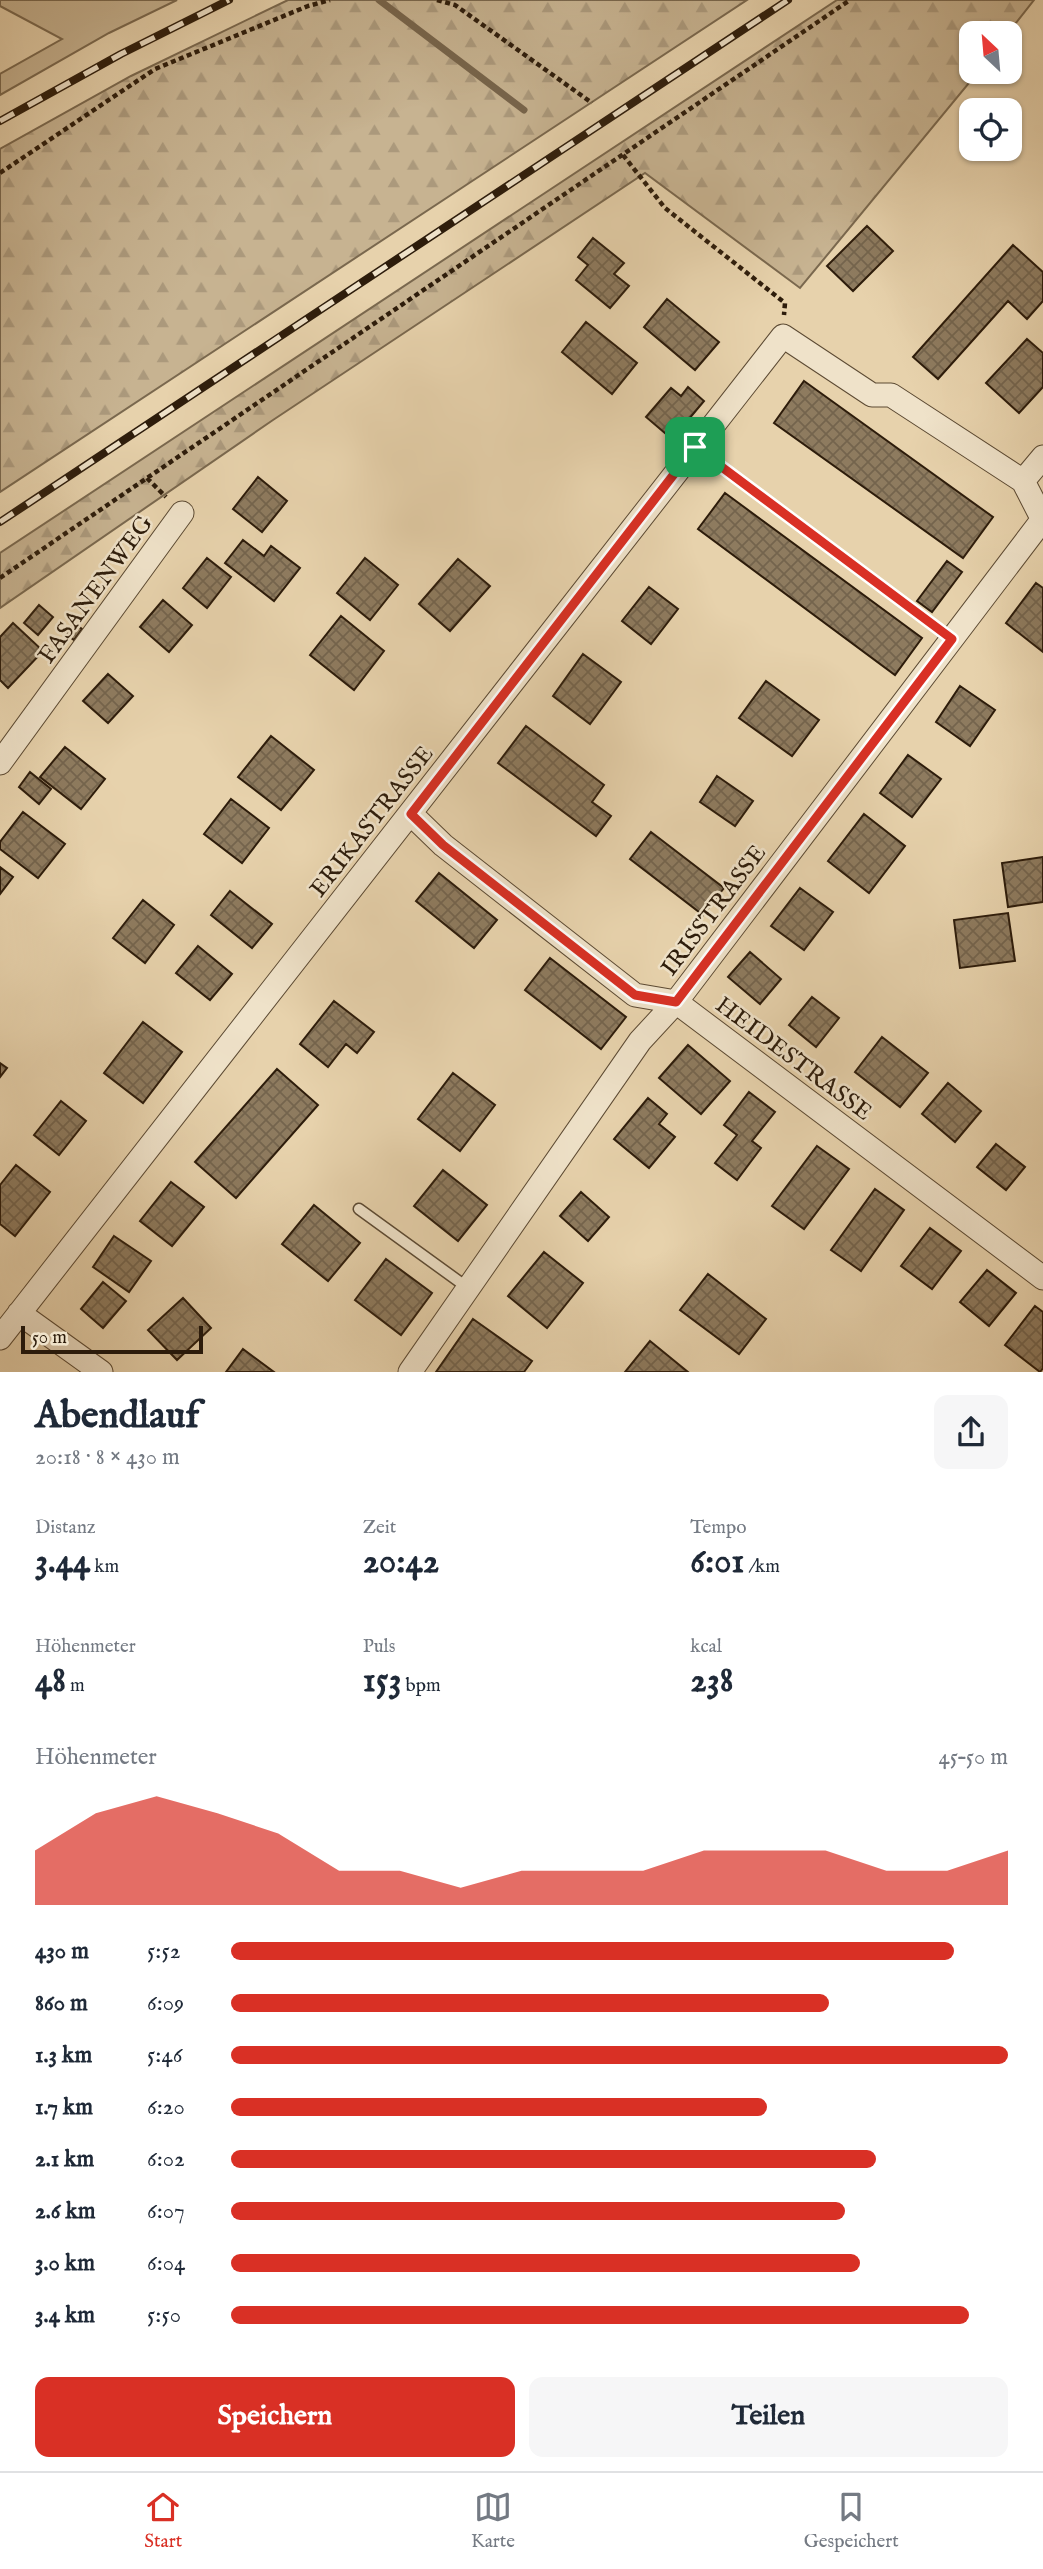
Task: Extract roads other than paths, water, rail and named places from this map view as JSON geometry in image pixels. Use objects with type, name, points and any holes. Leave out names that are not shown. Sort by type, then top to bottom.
[{"type":"street","name":"ERIKASTRASSE","points":[[0,1338],[782,336],[872,395],[891,396],[1023,481]]},
{"type":"street","points":[[1043,457],[1023,481],[1043,519]]},
{"type":"street","name":"FASANENWEG","points":[[0,763],[182,513]]},
{"type":"street","name":"IRISSTRASSE","points":[[410,1372],[640,1041],[676,1002],[1043,519]]},
{"type":"street","name":"HEIDESTRASSE","points":[[411,814],[443,845],[635,995],[676,1002],[1043,1278]]},
{"type":"street","points":[[19,1313],[102,1372]]},
{"type":"lane","points":[[359,1209],[468,1288]]},
{"type":"waterway","points":[[379,0],[524,110]]},
{"type":"railway","points":[[0,121],[121,54],[229,0]]},
{"type":"railway","points":[[0,522],[788,0]]}]
